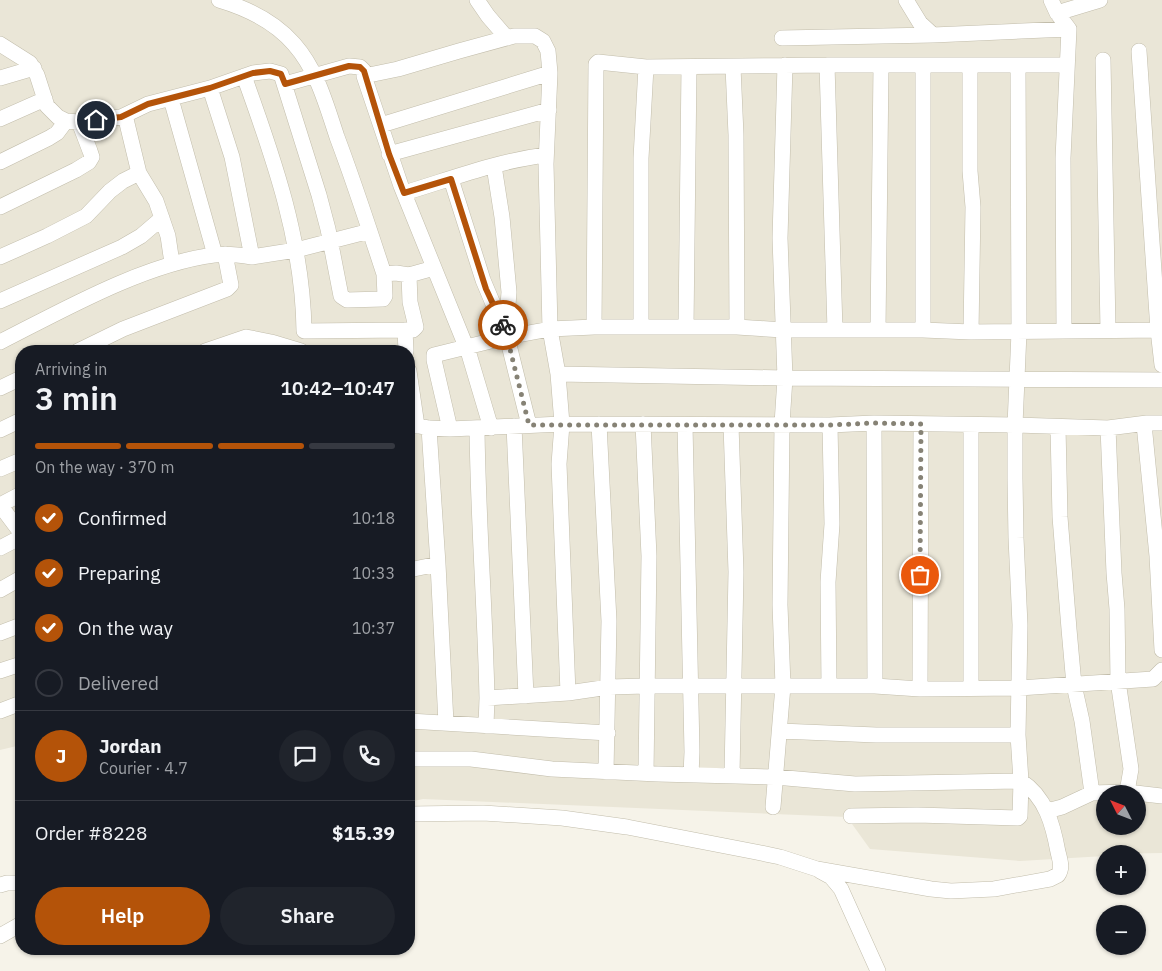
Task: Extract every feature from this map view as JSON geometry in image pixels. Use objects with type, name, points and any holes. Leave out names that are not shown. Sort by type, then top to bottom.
[{"type":"street","points":[[0,162],[49,138],[73,122],[125,115],[148,104],[210,88],[244,76],[259,72],[276,71],[281,74],[285,84],[319,195],[331,241],[342,298],[384,299],[384,274],[316,76],[293,42],[280,31],[263,18],[220,0]]},
{"type":"street","points":[[477,0],[507,38]]},
{"type":"street","points":[[906,0],[920,23],[933,35]]},
{"type":"street","points":[[1064,331],[1063,158],[1069,29],[1054,6],[1100,0]]},
{"type":"street","points":[[782,38],[933,35],[1069,29]]},
{"type":"street","points":[[364,76],[398,69],[507,38],[528,35],[540,38],[548,51],[550,73],[546,154],[550,329],[558,374],[562,424],[558,464],[568,693]]},
{"type":"street","points":[[0,44],[34,68],[45,99],[52,112],[73,122],[92,157],[89,162],[0,207]]},
{"type":"street","points":[[1139,51],[1162,365]]},
{"type":"street","points":[[1103,60],[1108,330]]},
{"type":"street","points":[[594,327],[596,64],[601,62],[646,67],[1067,65]]},
{"type":"street","points":[[774,807],[783,686],[780,605],[782,424],[785,378],[780,238],[785,65]]},
{"type":"street","points":[[827,65],[835,330]]},
{"type":"street","points":[[970,65],[970,171],[973,207],[971,332]]},
{"type":"street","points":[[851,816],[917,815],[1018,818],[1020,816],[1021,781],[1018,735],[1020,625],[1016,538],[1015,425],[1019,332],[1018,65]]},
{"type":"street","points":[[285,84],[354,66],[362,68],[389,154],[466,347],[484,428],[480,554],[486,627],[486,726]]},
{"type":"street","points":[[878,330],[881,66]]},
{"type":"street","points":[[923,66],[923,330]]},
{"type":"street","points":[[641,327],[641,158],[646,67]]},
{"type":"street","points":[[686,327],[689,67]]},
{"type":"street","points":[[734,67],[737,327]]},
{"type":"street","points":[[0,78],[34,68]]},
{"type":"street","points":[[381,126],[550,73]]},
{"type":"street","points":[[244,76],[275,166],[292,226],[304,331],[303,345]]},
{"type":"street","points":[[210,88],[232,156],[252,257]]},
{"type":"street","points":[[0,119],[45,99]]},
{"type":"street","points":[[90,345],[123,329],[227,289],[231,285],[171,99]]},
{"type":"street","points":[[389,154],[549,110]]},
{"type":"street","points":[[125,115],[139,173],[156,201],[168,236],[172,263]]},
{"type":"street","points":[[404,193],[494,166],[546,154]]},
{"type":"street","points":[[494,166],[502,217],[509,292],[505,331]]},
{"type":"street","points":[[0,256],[86,216],[110,191],[123,181],[139,173]]},
{"type":"street","points":[[451,179],[486,289],[505,331],[522,426],[526,696]]},
{"type":"street","points":[[0,301],[122,247],[142,236],[162,218]]},
{"type":"street","points":[[0,342],[106,290],[172,263],[220,254],[252,257],[296,250],[370,232]]},
{"type":"street","points":[[384,274],[396,273],[409,276],[434,268]]},
{"type":"street","points":[[304,331],[414,330],[416,327],[410,302],[409,276]]},
{"type":"street","points":[[450,429],[434,356],[438,353],[466,347],[505,331],[594,327],[737,327],[783,330],[971,332],[1160,330]]},
{"type":"street","points":[[405,330],[406,345]]},
{"type":"street","points":[[246,344],[271,342],[281,345]]},
{"type":"street","points":[[558,374],[785,378],[1162,380]]},
{"type":"street","points":[[0,388],[15,381]]},
{"type":"street","points":[[415,408],[438,564],[446,723]]},
{"type":"street","points":[[0,430],[15,423]]},
{"type":"street","points":[[418,426],[450,429],[562,424],[830,425],[874,423],[1108,428],[1162,424]]},
{"type":"street","points":[[874,423],[875,686]]},
{"type":"street","points":[[599,424],[609,612],[606,772]]},
{"type":"street","points":[[643,424],[649,556],[646,773]]},
{"type":"street","points":[[920,689],[921,424]]},
{"type":"street","points":[[1144,424],[1157,556],[1162,650]]},
{"type":"street","points":[[685,425],[691,775]]},
{"type":"street","points":[[731,425],[735,538],[735,686],[732,775]]},
{"type":"street","points":[[829,686],[828,582],[832,524],[830,425]]},
{"type":"street","points":[[971,688],[972,425]]},
{"type":"street","points":[[1058,427],[1061,530],[1074,685],[1082,721],[1092,793]]},
{"type":"street","points":[[1108,428],[1117,609],[1118,681],[1131,769],[1128,785]]},
{"type":"street","points":[[0,469],[15,463]]},
{"type":"street","points":[[15,497],[0,505],[15,526]]},
{"type":"street","points":[[0,548],[15,539]]},
{"type":"street","points":[[415,569],[438,564]]},
{"type":"street","points":[[0,590],[15,581]]},
{"type":"street","points":[[0,633],[15,627]]},
{"type":"street","points":[[0,671],[15,666]]},
{"type":"street","points":[[487,698],[568,693],[609,687],[646,686],[875,686],[920,689],[1019,688],[1153,679],[1162,670]]},
{"type":"street","points":[[0,711],[15,705]]},
{"type":"street","points":[[415,721],[608,733]]},
{"type":"street","points":[[780,731],[876,735],[1018,735]]},
{"type":"street","points":[[415,759],[470,759],[552,769],[776,777],[855,784],[1021,781],[1036,794],[1047,811],[1055,834],[1061,868],[1058,875],[1050,879],[994,889],[951,891],[913,887],[817,869],[780,857],[756,852],[562,818],[483,813],[415,814]]},
{"type":"street","points":[[1047,811],[1096,793]]},
{"type":"street","points":[[1146,794],[1162,796]]},
{"type":"street","points":[[817,869],[831,876],[841,889],[878,971]]},
{"type":"street","points":[[0,885],[15,883]]},
{"type":"street","points":[[0,936],[15,927]]},
{"type":"shaded area","points":[[0,0],[1162,0],[1162,853],[1146,853],[1146,845],[1096,845],[1096,857],[1020,861],[870,849],[847,817],[423,799],[415,801],[415,345],[15,345],[15,746],[0,750]]},
{"type":"way so far","points":[[503,325],[529,425],[921,424],[920,575]]},
{"type":"route","points":[[96,120],[121,117],[148,104],[210,88],[253,73],[276,71],[281,74],[285,84],[343,67],[357,66],[362,68],[389,154],[404,193],[451,179],[486,289],[503,325]]}]
